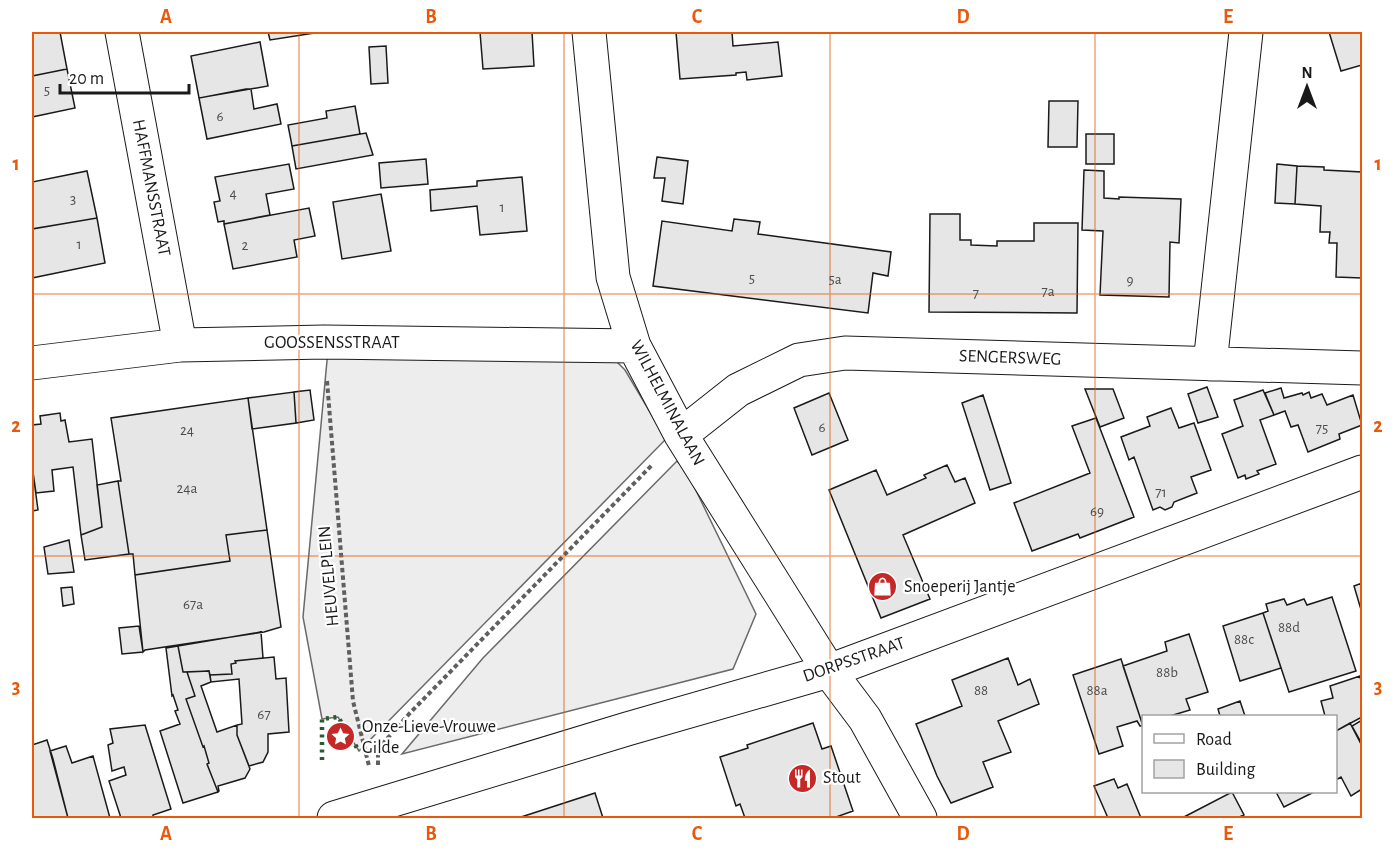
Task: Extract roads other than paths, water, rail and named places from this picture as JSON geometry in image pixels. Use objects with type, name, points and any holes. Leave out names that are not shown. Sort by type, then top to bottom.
[{"type":"street","name":"HAFFMANSSTRAAT","points":[[122,32],[180,345]]},
{"type":"street","name":"WILHELMINALAAN","points":[[589,32],[613,277],[634,346],[681,435],[829,671],[865,719],[920,819]]},
{"type":"street","points":[[1210,364],[1246,32]]},
{"type":"street","name":"GOOSSENSSTRAAT","points":[[32,363],[180,345],[324,342],[634,346]]},
{"type":"street","name":"SENGERSWEG","points":[[681,435],[738,390],[748,385],[799,360],[845,353],[1362,368]]},
{"type":"street","name":"DORPSSTRAAT","points":[[334,819],[627,729],[829,671],[1362,472]]},
{"type":"place","name":"Snoeperij Jantje","points":[[883,587]]},
{"type":"place","name":"Onze-Lieve-Vrouwe Gilde","points":[[341,737]]},
{"type":"place","name":"Stout","points":[[802,778]]}]
